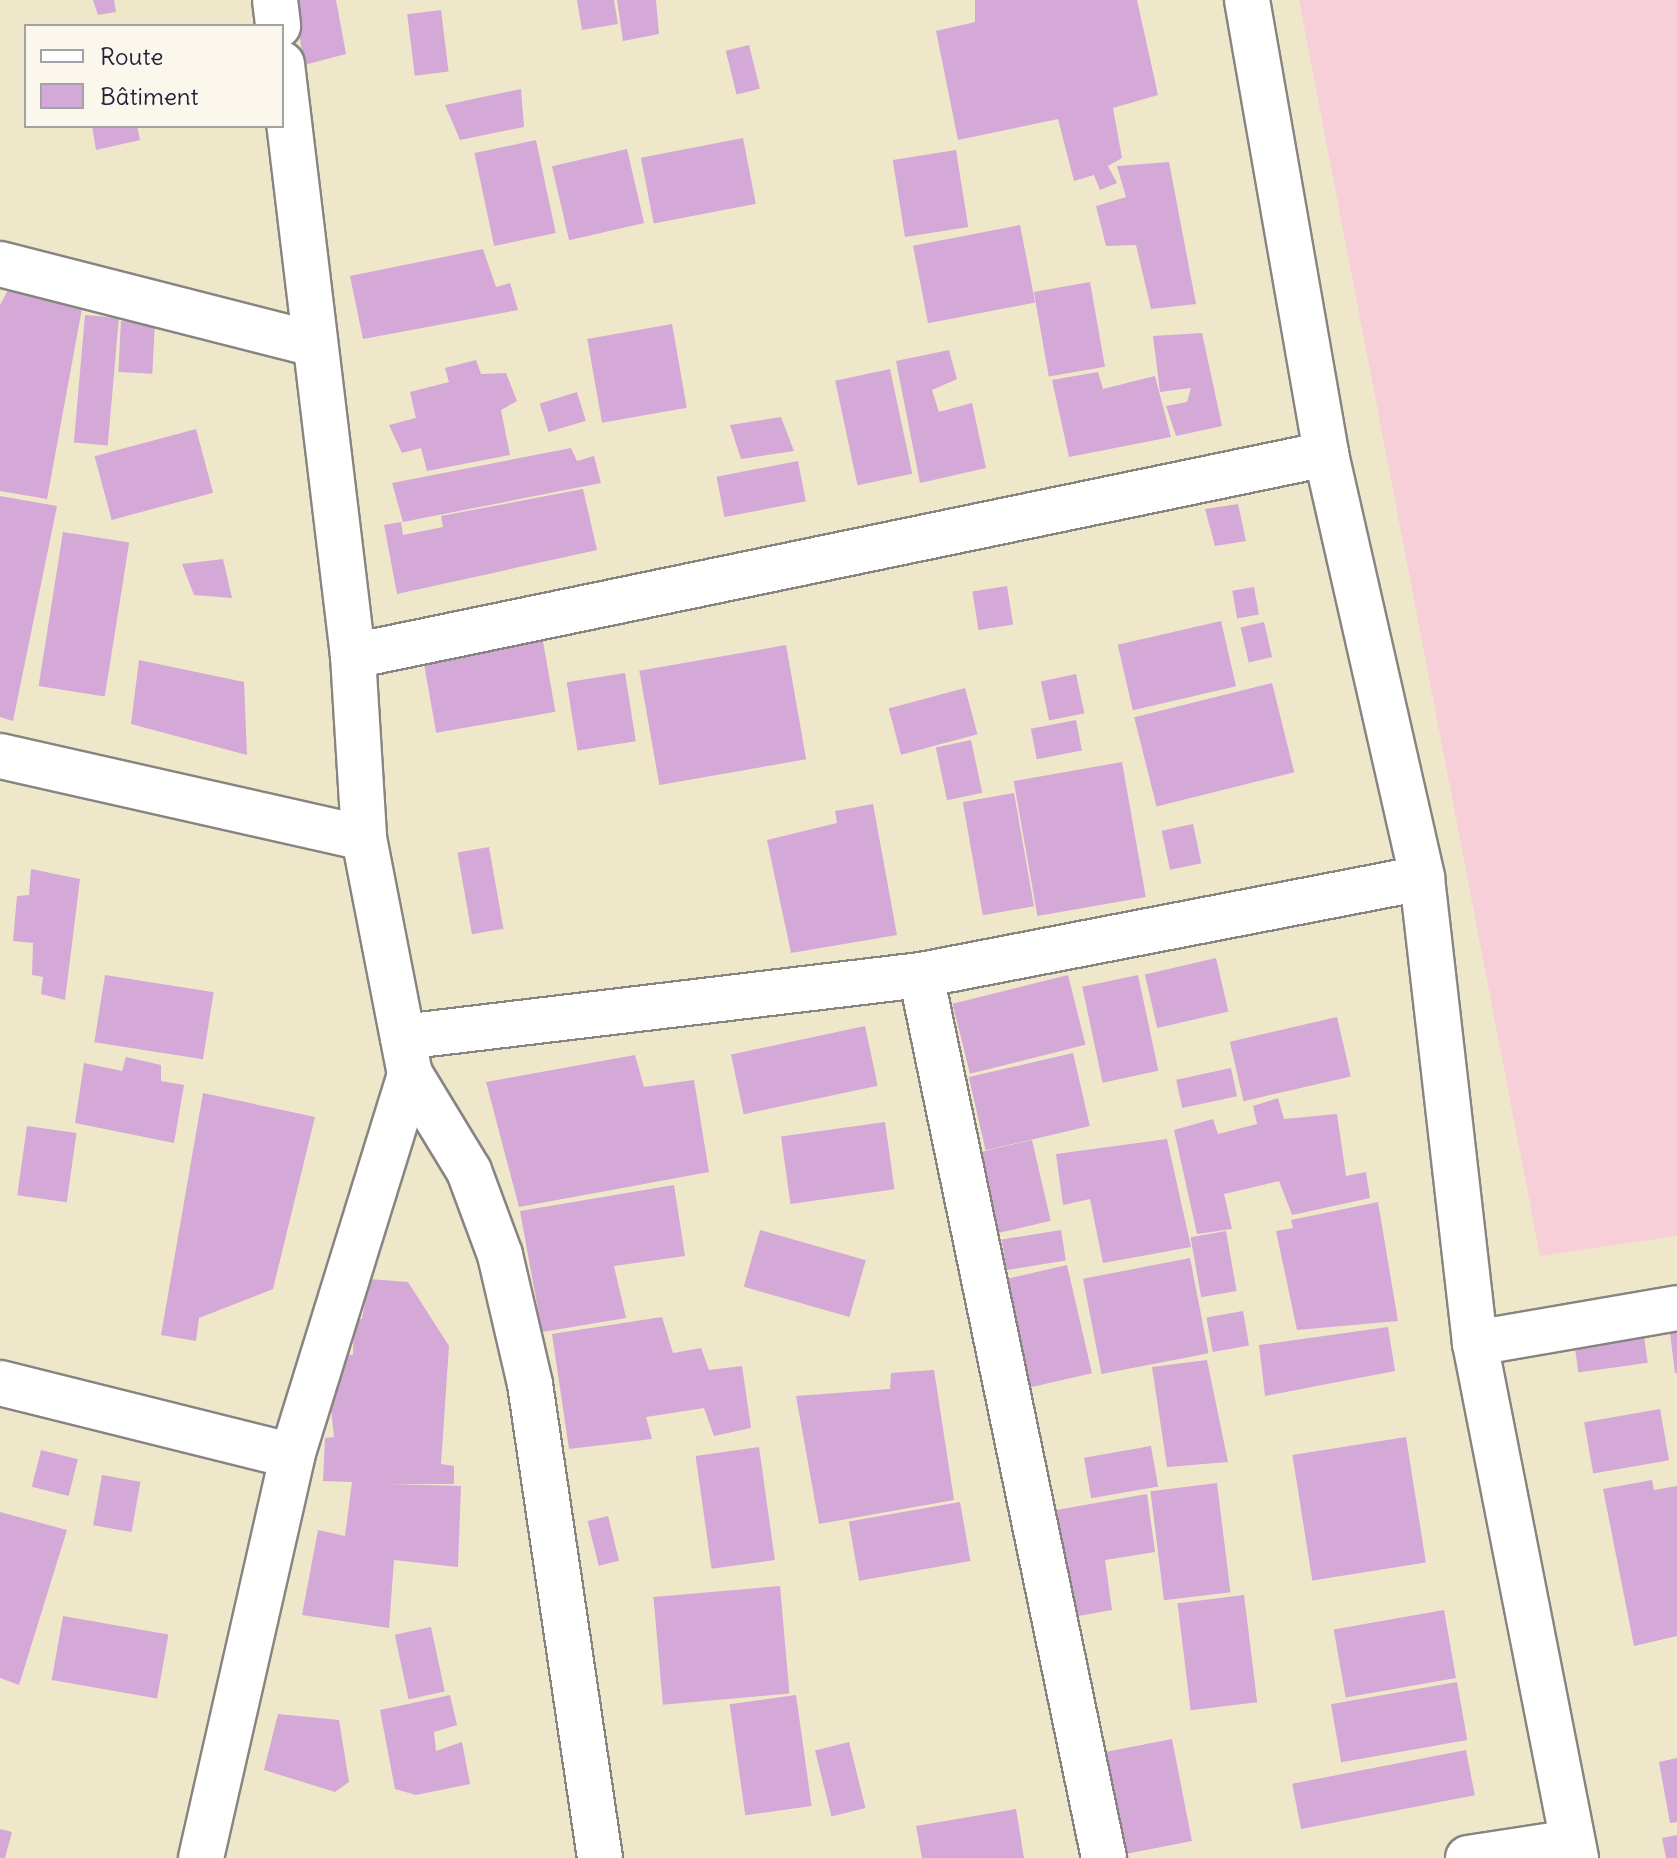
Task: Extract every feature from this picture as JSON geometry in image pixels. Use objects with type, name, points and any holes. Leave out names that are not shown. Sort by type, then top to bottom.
[{"type":"street","points":[[275,0],[278,24]]},
{"type":"street","points":[[1247,0],[1326,454],[1422,878],[1475,1343],[1574,1850],[1468,1858]]},
{"type":"street","points":[[284,83],[311,343],[353,656],[364,838],[406,1055],[469,1171],[500,1255],[530,1384],[600,1858]]},
{"type":"street","points":[[0,264],[311,343]]},
{"type":"street","points":[[353,656],[1326,454]]},
{"type":"street","points":[[0,756],[364,838]]},
{"type":"street","points":[[406,1055],[921,975],[1422,878]]},
{"type":"street","points":[[921,975],[1104,1858]]},
{"type":"street","points":[[201,1858],[292,1456],[406,1055]]},
{"type":"street","points":[[1475,1343],[1677,1308]]},
{"type":"street","points":[[0,1383],[292,1456]]},
{"type":"shaded area","points":[[1299,0],[1677,0],[1677,1236],[1540,1256]]},
{"type":"building","points":[[93,0],[114,0],[116,12],[98,15]]},
{"type":"building","points":[[294,0],[336,0],[346,54],[304,65]]},
{"type":"building","points":[[577,0],[614,0],[618,24],[582,30]]},
{"type":"building","points":[[617,0],[656,0],[659,34],[623,41]]},
{"type":"building","points":[[975,0],[1137,0],[1158,95],[1113,108],[1122,158],[1108,166],[1117,183],[1100,190],[1094,175],[1074,181],[1058,119],[958,140],[936,31],[975,22]]},
{"type":"building","points":[[441,10],[449,72],[415,76],[407,14]]},
{"type":"building","points":[[749,45],[760,89],[737,94],[726,51]]},
{"type":"building","points":[[521,89],[524,127],[460,140],[445,105]]},
{"type":"building","points":[[92,128],[137,128],[140,140],[96,150]]},
{"type":"building","points":[[743,138],[756,204],[654,224],[641,158]]},
{"type":"building","points":[[536,140],[556,233],[494,246],[474,153]]},
{"type":"building","points":[[627,149],[644,223],[569,240],[552,166]]},
{"type":"building","points":[[956,150],[968,227],[905,237],[893,160]]},
{"type":"building","points":[[1169,162],[1196,304],[1151,309],[1136,245],[1106,246],[1096,206],[1126,197],[1117,166]]},
{"type":"building","points":[[1020,225],[1035,303],[928,323],[913,246]]},
{"type":"building","points":[[483,249],[496,287],[510,283],[518,310],[363,339],[350,276]]},
{"type":"building","points":[[1090,282],[1105,367],[1049,377],[1034,292]]},
{"type":"building","points":[[8,290],[83,303],[47,499],[0,491],[0,305]]},
{"type":"building","points":[[85,315],[119,318],[108,445],[74,443]]},
{"type":"building","points":[[121,321],[155,323],[152,374],[118,372]]},
{"type":"building","points":[[672,324],[687,408],[602,423],[587,339]]},
{"type":"building","points":[[1202,333],[1222,426],[1176,436],[1166,406],[1187,402],[1191,388],[1160,392],[1153,336]]},
{"type":"building","points":[[949,350],[957,379],[932,390],[939,412],[972,403],[986,468],[920,483],[896,361]]},
{"type":"building","points":[[476,360],[481,374],[506,373],[517,401],[501,410],[510,455],[427,471],[421,448],[402,453],[389,425],[416,418],[410,392],[449,382],[445,368]]},
{"type":"building","points":[[890,369],[912,474],[857,485],[835,381]]},
{"type":"building","points":[[1098,372],[1103,389],[1155,376],[1171,437],[1069,457],[1052,380]]},
{"type":"building","points":[[577,392],[586,421],[548,432],[540,403]]},
{"type":"building","points":[[781,417],[794,451],[741,459],[730,425]]},
{"type":"building","points":[[196,429],[213,493],[112,520],[95,456]]},
{"type":"building","points":[[571,448],[577,461],[594,456],[601,483],[403,522],[392,483]]},
{"type":"building","points":[[798,461],[806,501],[724,517],[717,477]]},
{"type":"building","points":[[583,489],[597,550],[397,594],[384,525],[401,522],[403,535],[443,527],[441,516]]},
{"type":"building","points":[[0,496],[57,506],[13,721],[0,717]]},
{"type":"building","points":[[1238,504],[1246,541],[1215,546],[1205,509]]},
{"type":"building","points":[[63,532],[129,542],[105,697],[39,686]]},
{"type":"building","points":[[223,559],[232,598],[194,595],[182,564]]},
{"type":"building","points":[[1007,586],[1013,625],[979,630],[972,591]]},
{"type":"building","points":[[1254,587],[1259,615],[1237,618],[1232,591]]},
{"type":"building","points":[[1221,621],[1236,686],[1133,710],[1118,645]]},
{"type":"building","points":[[1264,622],[1272,657],[1249,662],[1241,627]]},
{"type":"building","points":[[542,636],[555,712],[436,733],[423,657]]},
{"type":"building","points":[[786,645],[806,759],[659,785],[639,671]]},
{"type":"building","points":[[139,660],[244,682],[247,755],[131,724]]},
{"type":"building","points":[[625,673],[636,741],[578,750],[567,682]]},
{"type":"building","points":[[1076,674],[1084,713],[1049,721],[1041,681]]},
{"type":"building","points":[[1272,683],[1294,772],[1156,807],[1134,717]]},
{"type":"building","points":[[965,688],[977,734],[901,755],[889,708]]},
{"type":"building","points":[[1076,720],[1082,750],[1037,759],[1031,729]]},
{"type":"building","points":[[971,740],[982,793],[947,800],[936,747]]},
{"type":"building","points":[[1122,762],[1146,897],[1037,916],[1014,781]]},
{"type":"building","points":[[1014,793],[1034,906],[983,915],[963,802]]},
{"type":"building","points":[[873,804],[897,935],[791,953],[767,840],[837,823],[835,811]]},
{"type":"building","points":[[1193,824],[1201,863],[1170,870],[1162,831]]},
{"type":"building","points":[[489,847],[503,929],[472,934],[457,853]]},
{"type":"building","points":[[31,869],[80,879],[65,1000],[41,994],[43,977],[32,975],[33,943],[13,941],[17,896],[29,895]]},
{"type":"building","points":[[1216,958],[1228,1012],[1157,1028],[1145,974]]},
{"type":"building","points":[[105,975],[214,992],[203,1059],[94,1042]]},
{"type":"building","points":[[1068,975],[1085,1045],[970,1074],[953,1004]]},
{"type":"building","points":[[1138,975],[1158,1071],[1103,1083],[1082,987]]},
{"type":"building","points":[[1337,1017],[1351,1076],[1244,1101],[1230,1042]]},
{"type":"building","points":[[865,1026],[878,1086],[744,1114],[731,1054]]},
{"type":"building","points":[[1073,1053],[1090,1126],[986,1150],[969,1077]]},
{"type":"building","points":[[635,1055],[644,1087],[694,1080],[709,1172],[519,1207],[486,1082]]},
{"type":"building","points":[[126,1057],[161,1065],[161,1081],[184,1085],[174,1143],[75,1123],[84,1063],[122,1071]]},
{"type":"building","points":[[1231,1068],[1237,1096],[1182,1108],[1176,1080]]},
{"type":"building","points":[[203,1093],[315,1117],[273,1289],[199,1318],[196,1341],[161,1335]]},
{"type":"building","points":[[1278,1098],[1284,1119],[1337,1114],[1346,1176],[1366,1172],[1370,1198],[1292,1215],[1279,1181],[1224,1194],[1232,1229],[1197,1234],[1174,1130],[1213,1119],[1218,1134],[1257,1124],[1253,1106]]},
{"type":"building","points":[[885,1122],[894,1189],[790,1204],[781,1137]]},
{"type":"building","points":[[27,1126],[77,1133],[67,1202],[17,1195]]},
{"type":"building","points":[[1167,1139],[1191,1247],[1103,1263],[1090,1199],[1063,1205],[1056,1154]]},
{"type":"building","points":[[1032,1140],[1051,1221],[998,1233],[979,1152]]},
{"type":"building","points":[[674,1185],[685,1256],[614,1266],[626,1318],[542,1332],[520,1211]]},
{"type":"building","points":[[1378,1202],[1398,1321],[1297,1330],[1276,1231],[1293,1228],[1291,1220]]},
{"type":"building","points":[[760,1230],[866,1260],[849,1317],[744,1287]]},
{"type":"building","points":[[1061,1230],[1066,1261],[1007,1270],[1002,1239]]},
{"type":"building","points":[[1226,1231],[1237,1291],[1201,1297],[1191,1237]]},
{"type":"building","points":[[1190,1258],[1209,1353],[1102,1374],[1083,1279]]},
{"type":"building","points":[[1067,1265],[1092,1373],[1030,1388],[1005,1279]]},
{"type":"building","points":[[369,1279],[408,1282],[449,1346],[441,1464],[454,1466],[454,1484],[388,1484],[461,1486],[458,1567],[394,1560],[389,1628],[302,1615],[318,1530],[345,1536],[352,1482],[323,1481],[325,1438],[334,1437],[331,1409],[342,1354],[353,1355],[354,1319],[362,1319]]},
{"type":"building","points":[[1243,1311],[1249,1345],[1213,1352],[1207,1317]]},
{"type":"building","points":[[662,1317],[673,1353],[701,1348],[709,1370],[742,1366],[751,1428],[714,1436],[704,1408],[646,1417],[652,1439],[569,1449],[552,1334]]},
{"type":"building","points":[[1388,1327],[1395,1371],[1265,1396],[1259,1345]]},
{"type":"building","points":[[1643,1329],[1648,1363],[1578,1372],[1574,1339]]},
{"type":"building","points":[[1677,1332],[1677,1373],[1675,1373],[1670,1333]]},
{"type":"building","points":[[1207,1360],[1228,1462],[1167,1467],[1152,1367]]},
{"type":"building","points":[[934,1370],[954,1500],[819,1524],[796,1396],[890,1389],[891,1373]]},
{"type":"building","points":[[1660,1409],[1669,1460],[1593,1474],[1584,1422]]},
{"type":"building","points":[[1406,1437],[1426,1562],[1312,1580],[1292,1455]]},
{"type":"building","points":[[1151,1446],[1158,1486],[1091,1498],[1084,1458]]},
{"type":"building","points":[[759,1447],[775,1560],[711,1569],[696,1456]]},
{"type":"building","points":[[41,1450],[78,1459],[69,1496],[32,1487]]},
{"type":"building","points":[[102,1475],[140,1482],[132,1532],[93,1525]]},
{"type":"building","points":[[1652,1480],[1654,1490],[1677,1486],[1677,1636],[1634,1646],[1603,1489]]},
{"type":"building","points":[[1217,1483],[1230,1592],[1164,1600],[1150,1491]]},
{"type":"building","points":[[1147,1494],[1155,1552],[1105,1560],[1112,1610],[1067,1618],[1045,1512]]},
{"type":"building","points":[[960,1502],[970,1561],[859,1581],[849,1522]]},
{"type":"building","points":[[0,1512],[67,1530],[19,1685],[0,1678]]},
{"type":"building","points":[[608,1516],[619,1561],[599,1566],[588,1521]]},
{"type":"building","points":[[780,1586],[789,1694],[663,1705],[653,1597]]},
{"type":"building","points":[[1244,1595],[1257,1702],[1191,1710],[1177,1603]]},
{"type":"building","points":[[1444,1610],[1456,1678],[1346,1697],[1334,1629]]},
{"type":"building","points":[[63,1616],[168,1635],[157,1699],[52,1680]]},
{"type":"building","points":[[431,1627],[445,1692],[409,1699],[395,1635]]},
{"type":"building","points":[[1457,1682],[1467,1740],[1341,1762],[1331,1704]]},
{"type":"building","points":[[450,1695],[457,1725],[434,1732],[436,1751],[462,1742],[470,1784],[416,1795],[395,1789],[380,1710]]},
{"type":"building","points":[[796,1695],[812,1806],[745,1815],[730,1704]]},
{"type":"building","points":[[278,1714],[339,1720],[349,1782],[335,1792],[264,1770]]},
{"type":"building","points":[[1172,1739],[1192,1841],[1124,1854],[1104,1752]]},
{"type":"building","points":[[849,1742],[865,1808],[831,1816],[815,1750]]},
{"type":"building","points":[[1466,1750],[1475,1795],[1301,1829],[1292,1784]]},
{"type":"building","points":[[1677,1758],[1677,1822],[1670,1823],[1659,1762]]},
{"type":"building","points":[[1016,1809],[1024,1858],[922,1858],[916,1826]]},
{"type":"building","points":[[0,1829],[12,1832],[5,1858],[0,1858]]},
{"type":"building","points":[[1677,1835],[1677,1858],[1666,1858],[1662,1838]]}]
